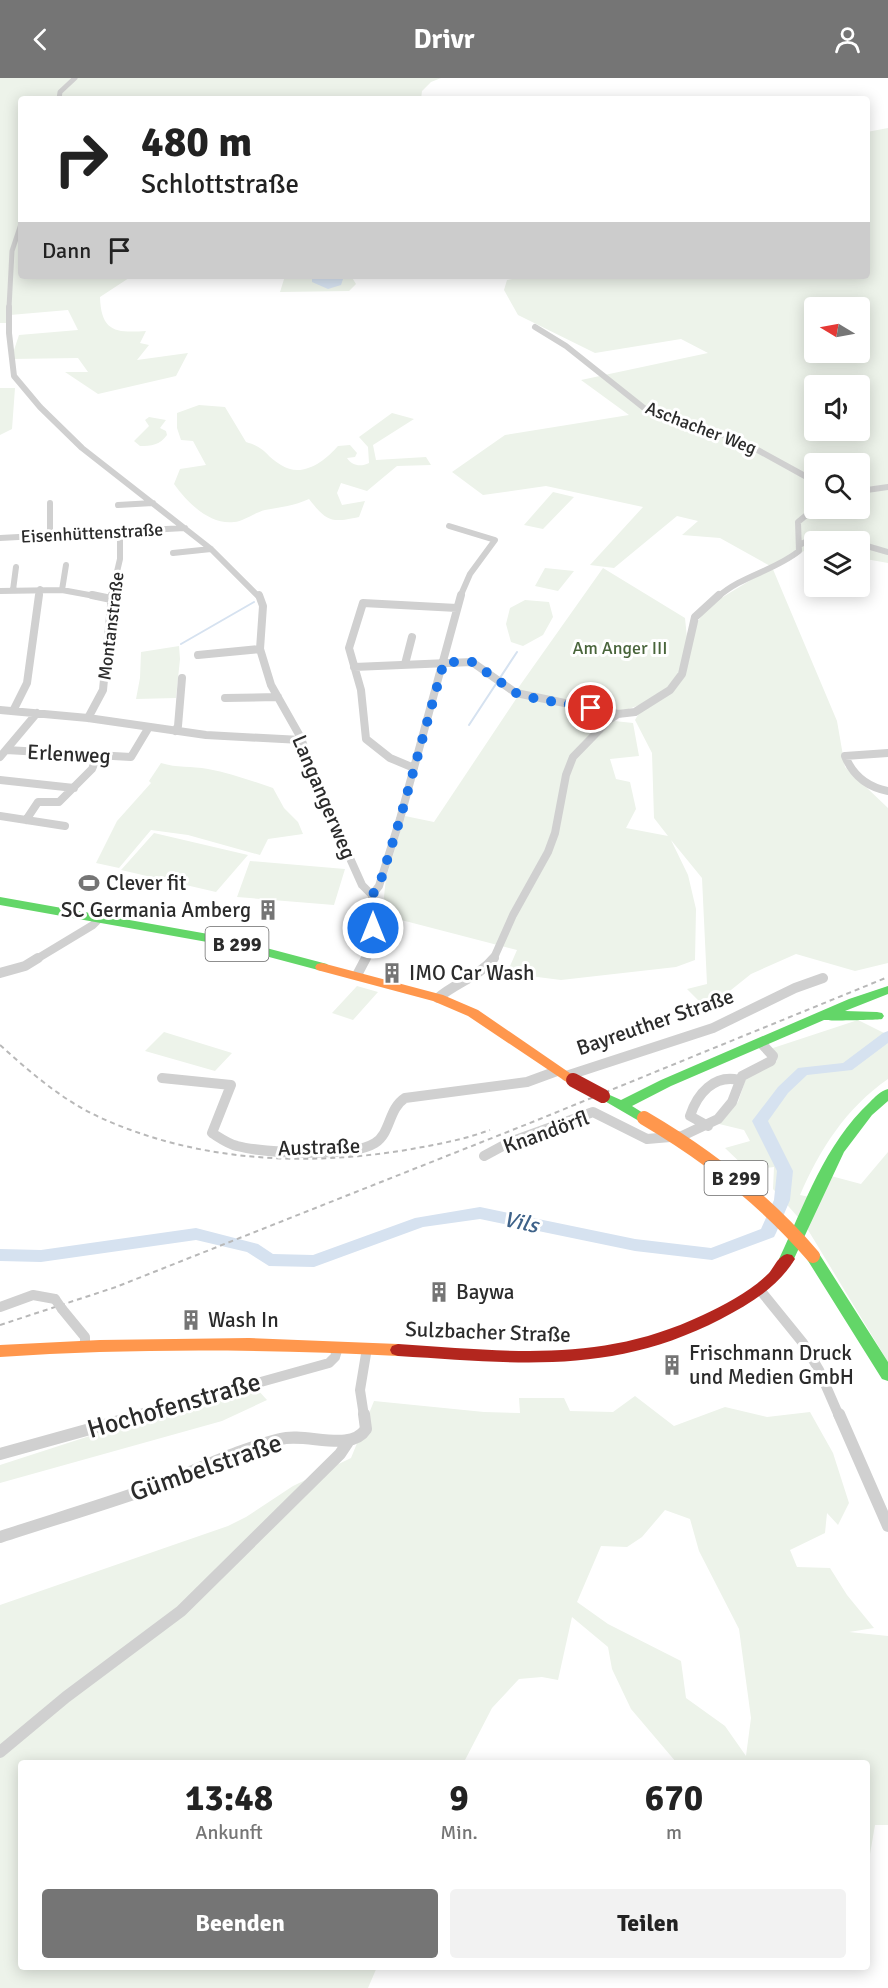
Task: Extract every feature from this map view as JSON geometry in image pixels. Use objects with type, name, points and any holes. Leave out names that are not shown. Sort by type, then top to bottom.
[{"type":"main road","name":"Bayreuther Straße","points":[[0,901],[225,940],[438,998],[473,1013],[565,1076],[621,1106]]},
{"type":"main road","points":[[621,1106],[666,1083],[854,1002],[888,990]]},
{"type":"main road","points":[[854,1002],[882,1020]]},
{"type":"main road","points":[[810,1021],[843,1015],[882,1020]]},
{"type":"main road","name":"Sulzbacher Straße","points":[[0,1352],[85,1345],[240,1344],[367,1348],[515,1357],[582,1356],[634,1346],[679,1331],[725,1311],[760,1290],[782,1269],[817,1185],[836,1152],[852,1129],[888,1093]]},
{"type":"main road","name":"B 299","points":[[621,1106],[701,1152],[753,1191],[785,1221],[813,1256],[888,1375]]},
{"type":"street","points":[[59,96],[60,92],[75,78]]},
{"type":"street","name":"Langangerweg","points":[[18,233],[12,251],[9,298],[9,333],[14,376],[56,425],[211,549],[258,594],[263,606],[260,649],[271,685],[301,740],[318,787],[363,885],[372,895]]},
{"type":"street","name":"Aschacher Weg","points":[[535,327],[566,346],[644,408],[743,442],[804,476]]},
{"type":"street","points":[[870,490],[888,487]]},
{"type":"street","points":[[50,503],[50,535]]},
{"type":"street","points":[[118,505],[153,503]]},
{"type":"street","points":[[354,667],[472,662],[516,693],[618,714],[634,712],[670,690],[682,674],[696,616],[730,586],[789,559],[799,551],[798,522],[804,517]]},
{"type":"street","points":[[357,975],[364,963],[375,914],[372,895],[379,886],[414,768],[457,608],[470,574],[495,540],[449,526]]},
{"type":"street","name":"Eisenhüttenstraße","points":[[0,538],[184,528]]},
{"type":"street","name":"Montanstraße","points":[[88,718],[102,690],[107,665],[111,599],[120,559],[120,531]]},
{"type":"street","points":[[798,531],[804,534]]},
{"type":"street","points":[[798,545],[804,542]]},
{"type":"street","points":[[870,547],[888,552]]},
{"type":"street","points":[[172,553],[211,549]]},
{"type":"street","points":[[62,590],[66,565]]},
{"type":"street","points":[[13,590],[16,567]]},
{"type":"street","points":[[14,711],[27,682],[40,589]]},
{"type":"street","points":[[0,591],[62,590],[111,599]]},
{"type":"street","points":[[414,768],[390,758],[366,739],[361,690],[349,648],[363,603],[457,608]]},
{"type":"street","points":[[405,664],[412,637]]},
{"type":"street","points":[[198,655],[260,649]]},
{"type":"street","points":[[174,731],[178,726],[182,678]]},
{"type":"street","points":[[225,698],[278,697]]},
{"type":"street","points":[[0,710],[88,718],[174,731],[301,740]]},
{"type":"street","points":[[0,757],[37,714]]},
{"type":"street","points":[[438,998],[452,986],[484,969],[493,960],[513,915],[548,852],[555,833],[566,775],[573,757],[609,720],[618,714]]},
{"type":"street","name":"Erlenweg","points":[[6,750],[131,757],[149,727]]},
{"type":"street","points":[[888,753],[845,756],[849,768],[869,788],[888,791]]},
{"type":"street","points":[[26,820],[38,802],[59,802],[92,769],[98,755]]},
{"type":"street","points":[[0,780],[74,788]]},
{"type":"street","points":[[0,816],[64,826]]},
{"type":"street","points":[[0,973],[25,966],[93,925],[99,919]]},
{"type":"street","name":"Bayreuther Straße","points":[[565,1076],[712,1029],[758,1008],[801,984],[823,978]]},
{"type":"street","points":[[708,1126],[690,1116],[692,1109],[716,1081],[732,1078],[739,1080],[771,1061],[773,1056],[761,1043]]},
{"type":"street","name":"Austraße","points":[[162,1078],[231,1085],[212,1133],[235,1146],[291,1152],[321,1152],[355,1149],[373,1144],[382,1137],[395,1106],[405,1098],[565,1076]]},
{"type":"street","name":"Knandörfl","points":[[484,1156],[510,1142],[593,1112],[622,1124],[637,1136],[666,1140],[708,1126],[725,1114],[732,1102],[739,1080]]},
{"type":"street","points":[[760,1290],[803,1343],[819,1370],[888,1526]]},
{"type":"street","points":[[0,1307],[27,1296],[46,1296],[55,1299],[85,1338],[85,1345]]},
{"type":"street","name":"Hochofenstraße","points":[[0,1454],[329,1363],[335,1357],[338,1347]]},
{"type":"street","points":[[0,1752],[66,1697],[181,1611],[340,1454],[348,1442],[361,1437],[366,1429],[360,1390],[367,1348]]},
{"type":"street","name":"Gümbelstraße","points":[[0,1537],[147,1489],[251,1448],[283,1438],[317,1438],[348,1442]]},
{"type":"green space","points":[[0,78],[441,78],[431,82],[422,91],[421,96],[18,96],[18,279],[127,279],[100,297],[103,317],[107,324],[119,330],[146,331],[140,343],[149,345],[137,360],[188,353],[176,376],[98,394],[65,372],[88,372],[78,358],[11,359],[19,335],[78,330],[68,310],[10,315],[9,323],[0,323]]},
{"type":"green space","points":[[888,128],[888,563],[870,560],[870,531],[804,531],[804,551],[772,567],[720,538],[682,535],[698,521],[677,516],[614,568],[590,565],[643,507],[546,486],[483,495],[452,472],[505,435],[629,415],[581,380],[708,353],[681,339],[595,353],[518,315],[504,290],[507,280],[870,279],[870,131]]},
{"type":"green space","points":[[284,279],[353,279],[356,284],[349,291],[280,292]]},
{"type":"green space","points":[[0,388],[15,388],[12,429],[0,435]]},
{"type":"green space","points":[[199,405],[225,407],[246,442],[258,447],[281,465],[297,470],[320,462],[338,446],[350,445],[357,453],[355,457],[347,458],[351,463],[363,465],[369,463],[368,447],[359,437],[392,413],[414,419],[373,445],[376,460],[426,457],[431,465],[397,466],[367,491],[341,483],[337,493],[342,505],[365,501],[359,517],[342,520],[330,519],[320,512],[309,499],[293,505],[265,510],[234,522],[216,520],[192,505],[174,484],[180,469],[206,465],[193,441],[181,440],[177,428],[177,413]]},
{"type":"green space","points":[[149,417],[166,420],[160,428],[166,431],[167,435],[155,444],[140,446],[134,441],[149,426],[145,420]]},
{"type":"green space","points":[[553,492],[574,497],[543,529],[524,525]]},
{"type":"green space","name":"Am Anger III","points":[[772,567],[837,721],[845,767],[888,808],[888,963],[855,971],[796,954],[751,974],[721,998],[702,1004],[687,989],[707,984],[702,878],[671,840],[688,875],[696,909],[695,960],[676,967],[561,980],[507,973],[517,950],[382,915],[386,878],[405,816],[434,822],[518,696],[609,714],[605,720],[633,723],[639,756],[610,759],[616,779],[630,782],[636,809],[626,828],[668,836],[654,818],[652,753],[635,720],[645,703],[623,711],[516,691],[603,568],[685,618],[687,638],[708,606]]},
{"type":"green space","points":[[545,568],[574,571],[558,591],[535,586]]},
{"type":"green space","points":[[525,600],[549,602],[553,617],[543,635],[523,646],[511,642],[506,624],[510,608]]},
{"type":"green space","points":[[179,646],[176,698],[136,699],[141,652]]},
{"type":"green space","points":[[161,763],[216,771],[273,788],[284,808],[298,822],[303,834],[268,839],[260,855],[188,835],[151,830],[119,868],[96,863],[117,821],[151,783],[149,781]]},
{"type":"green space","points":[[154,833],[248,855],[216,892],[121,870]]},
{"type":"green space","points":[[250,861],[345,869],[334,905],[237,897]]},
{"type":"green space","points":[[357,986],[378,992],[353,1020],[332,1013]]},
{"type":"green space","points":[[858,1020],[888,1035],[888,1079],[873,1090],[847,1116],[816,1162],[800,1195],[820,1199],[831,1176],[861,1184],[888,1152],[888,1362],[805,1225],[773,1189],[774,1167],[748,1170],[725,1148],[750,1141],[744,1130],[715,1123],[738,1102],[746,1078],[777,1061],[773,1048]]},
{"type":"green space","points":[[164,1032],[232,1053],[215,1071],[145,1051]]},
{"type":"green space","points":[[257,1389],[267,1400],[222,1421],[0,1483],[0,1465],[176,1408]]},
{"type":"green space","points":[[635,1396],[674,1426],[725,1407],[767,1417],[810,1412],[833,1453],[849,1503],[838,1525],[827,1513],[825,1533],[790,1550],[797,1567],[830,1568],[847,1595],[874,1628],[849,1632],[888,1636],[888,1825],[875,1825],[870,1854],[870,1760],[674,1760],[631,1709],[612,1669],[608,1647],[572,1617],[558,1680],[542,1677],[519,1679],[492,1708],[465,1760],[18,1760],[18,1970],[376,1970],[368,1988],[0,1988],[0,1605],[228,1526],[246,1517],[293,1486],[351,1458],[374,1401],[484,1412],[520,1413],[519,1398],[564,1398],[570,1411],[613,1412]],"holes":[[[665,1510],[690,1519],[699,1551],[739,1629],[751,1718],[746,1756],[725,1726],[686,1698],[681,1661],[608,1624],[577,1602],[601,1546],[627,1547],[642,1537]]]},
{"type":"water","points":[[312,279],[343,279],[341,285],[328,289],[312,282]]},
{"type":"waterway","points":[[181,644],[254,602]]},
{"type":"waterway","points":[[469,725],[517,652]]},
{"type":"waterway","name":"Vils","points":[[0,1255],[41,1256],[196,1234],[252,1248],[269,1260],[314,1261],[421,1222],[480,1213],[635,1245],[712,1254],[768,1233],[782,1200],[785,1171],[760,1121],[783,1090],[803,1071],[847,1067],[888,1036]]},
{"type":"railway","points":[[0,1325],[116,1287],[535,1121],[888,977]]},
{"type":"railway","points":[[0,1045],[59,1094],[85,1110],[136,1132],[211,1151],[289,1159],[328,1158],[406,1150],[469,1137],[490,1130]]},
{"type":"traffic: fast","points":[[0,901],[225,941],[322,967]]},
{"type":"traffic: fast","points":[[621,1106],[666,1083],[854,1002],[888,990]]},
{"type":"traffic: fast","points":[[830,1018],[843,1015],[877,1016]]},
{"type":"traffic: fast","points":[[787,1259],[817,1190],[838,1150],[851,1131],[888,1093]]},
{"type":"traffic: fast","points":[[603,1096],[644,1118]]},
{"type":"traffic: fast","points":[[813,1256],[888,1375]]},
{"type":"traffic: slow","points":[[322,967],[438,998],[473,1013],[573,1080]]},
{"type":"traffic: slow","points":[[644,1118],[692,1147],[735,1178],[775,1214],[813,1256]]},
{"type":"traffic: slow","points":[[0,1351],[199,1344],[298,1345],[398,1350]]},
{"type":"traffic: jam","points":[[573,1080],[603,1096]]},
{"type":"traffic: jam","points":[[398,1350],[495,1357],[554,1358],[622,1349],[688,1328],[729,1308],[769,1282],[787,1259]]},
{"type":"place","name":"Clever fit","points":[[89,883]]},
{"type":"place","name":"SC Germania Amberg","points":[[268,910]]},
{"type":"place","name":"IMO Car Wash","points":[[392,973]]},
{"type":"place","name":"Baywa","points":[[439,1292]]},
{"type":"place","name":"Wash In","points":[[191,1320]]},
{"type":"place","name":"Frischmann Druck und Medien GmbH","points":[[672,1365]]},
{"type":"route","points":[[373,928],[375,914],[372,895],[379,886],[400,819],[444,662],[472,662],[516,693],[591,708]]}]
